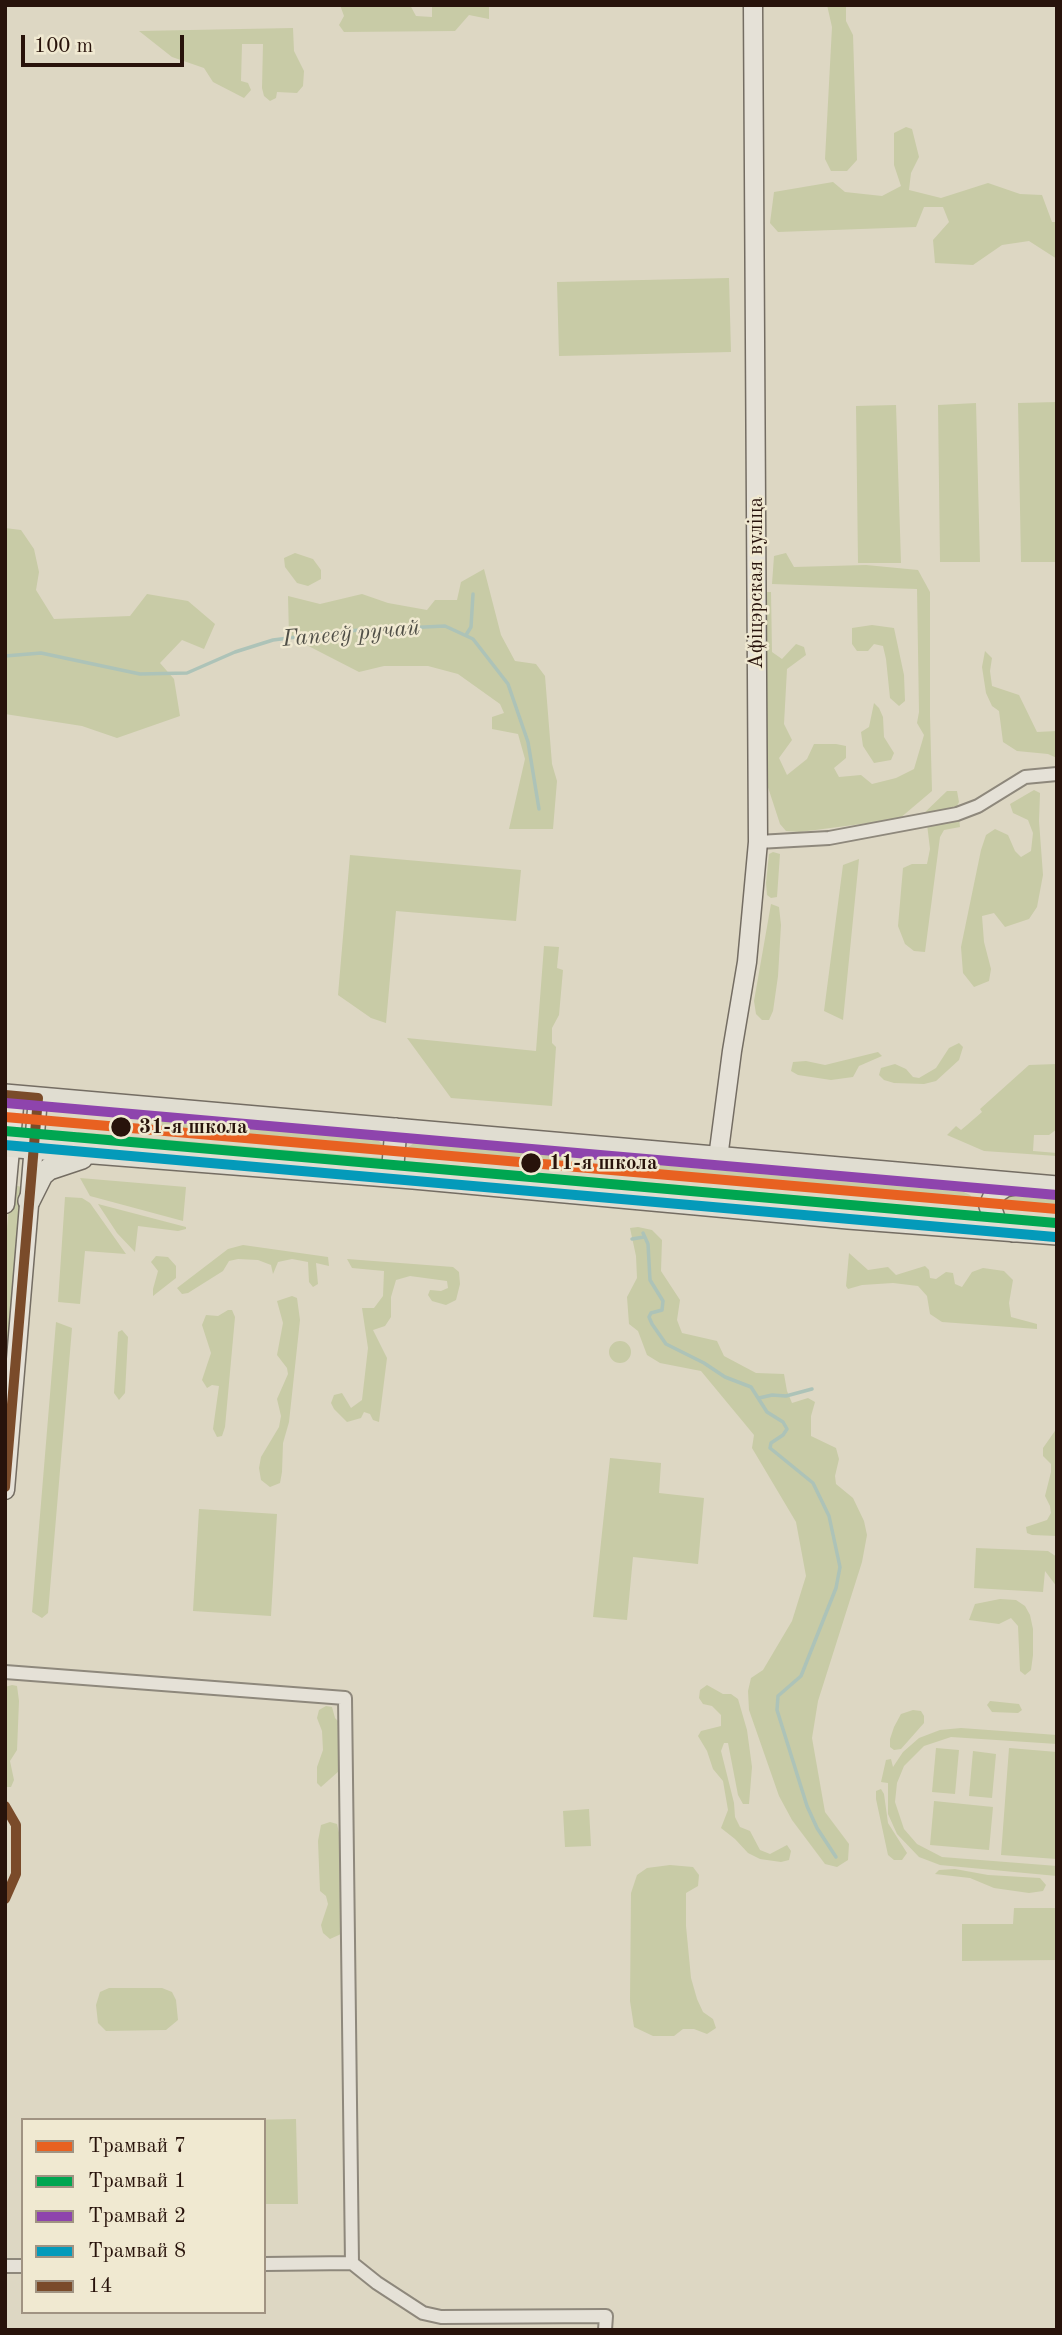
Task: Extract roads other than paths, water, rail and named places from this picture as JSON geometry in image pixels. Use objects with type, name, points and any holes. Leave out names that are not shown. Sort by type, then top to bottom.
[{"type":"main road","points":[[10,1095],[1057,1187]]},
{"type":"main road","points":[[392,1176],[396,1129]]},
{"type":"main road","points":[[8,1146],[392,1176],[1057,1234]]},
{"type":"main road","points":[[29,1201],[42,1175],[49,1168],[102,1154]]},
{"type":"main road","points":[[966,1227],[979,1217],[982,1206],[977,1189],[967,1180]]},
{"type":"main road","points":[[1013,1231],[1003,1228],[995,1221],[990,1206],[993,1196],[1000,1188],[1015,1184]]},
{"type":"street","name":"Афіцэрская вуліца","points":[[718,1158],[747,962],[758,842],[753,5]]},
{"type":"street","points":[[758,842],[830,838],[957,814],[978,806],[1025,777],[1057,774]]},
{"type":"street","points":[[5,1204],[10,1095]]},
{"type":"street","points":[[5,1490],[38,1098]]},
{"type":"street","points":[[5,1672],[345,1698],[352,2263]]},
{"type":"street","points":[[266,2264],[352,2263],[423,2313],[441,2317],[606,2316],[606,2330]]},
{"type":"waterway","points":[[466,635],[471,627],[473,594]]},
{"type":"waterway","name":"Гапееў ручай","points":[[5,656],[41,653],[140,674],[187,673],[235,652],[273,640],[344,631],[445,626],[473,639],[508,684],[528,742],[539,809]]},
{"type":"waterway","name":"Гапееў ручай","points":[[643,1233],[648,1244],[650,1280],[663,1301],[662,1310],[651,1313],[649,1317],[652,1324],[666,1344],[725,1377],[751,1387],[767,1412],[783,1422],[787,1429],[771,1443],[770,1448],[813,1483],[829,1516],[840,1567],[836,1588],[801,1676],[778,1696],[777,1710],[807,1806],[817,1828],[836,1857]]},
{"type":"waterway","points":[[632,1239],[644,1237]]},
{"type":"waterway","points":[[759,1398],[786,1396],[812,1389]]},
{"type":"tram line","name":"2","points":[[6,1103],[1057,1195]]},
{"type":"tram line","name":"7","points":[[5,1117],[1057,1209]]},
{"type":"tram line","name":"1","points":[[5,1131],[1056,1223]]},
{"type":"tram line","name":"8","points":[[5,1145],[1055,1237]]},
{"type":"place","name":"31-я школа","points":[[121,1127]]},
{"type":"place","name":"11-я школа","points":[[531,1163]]}]
